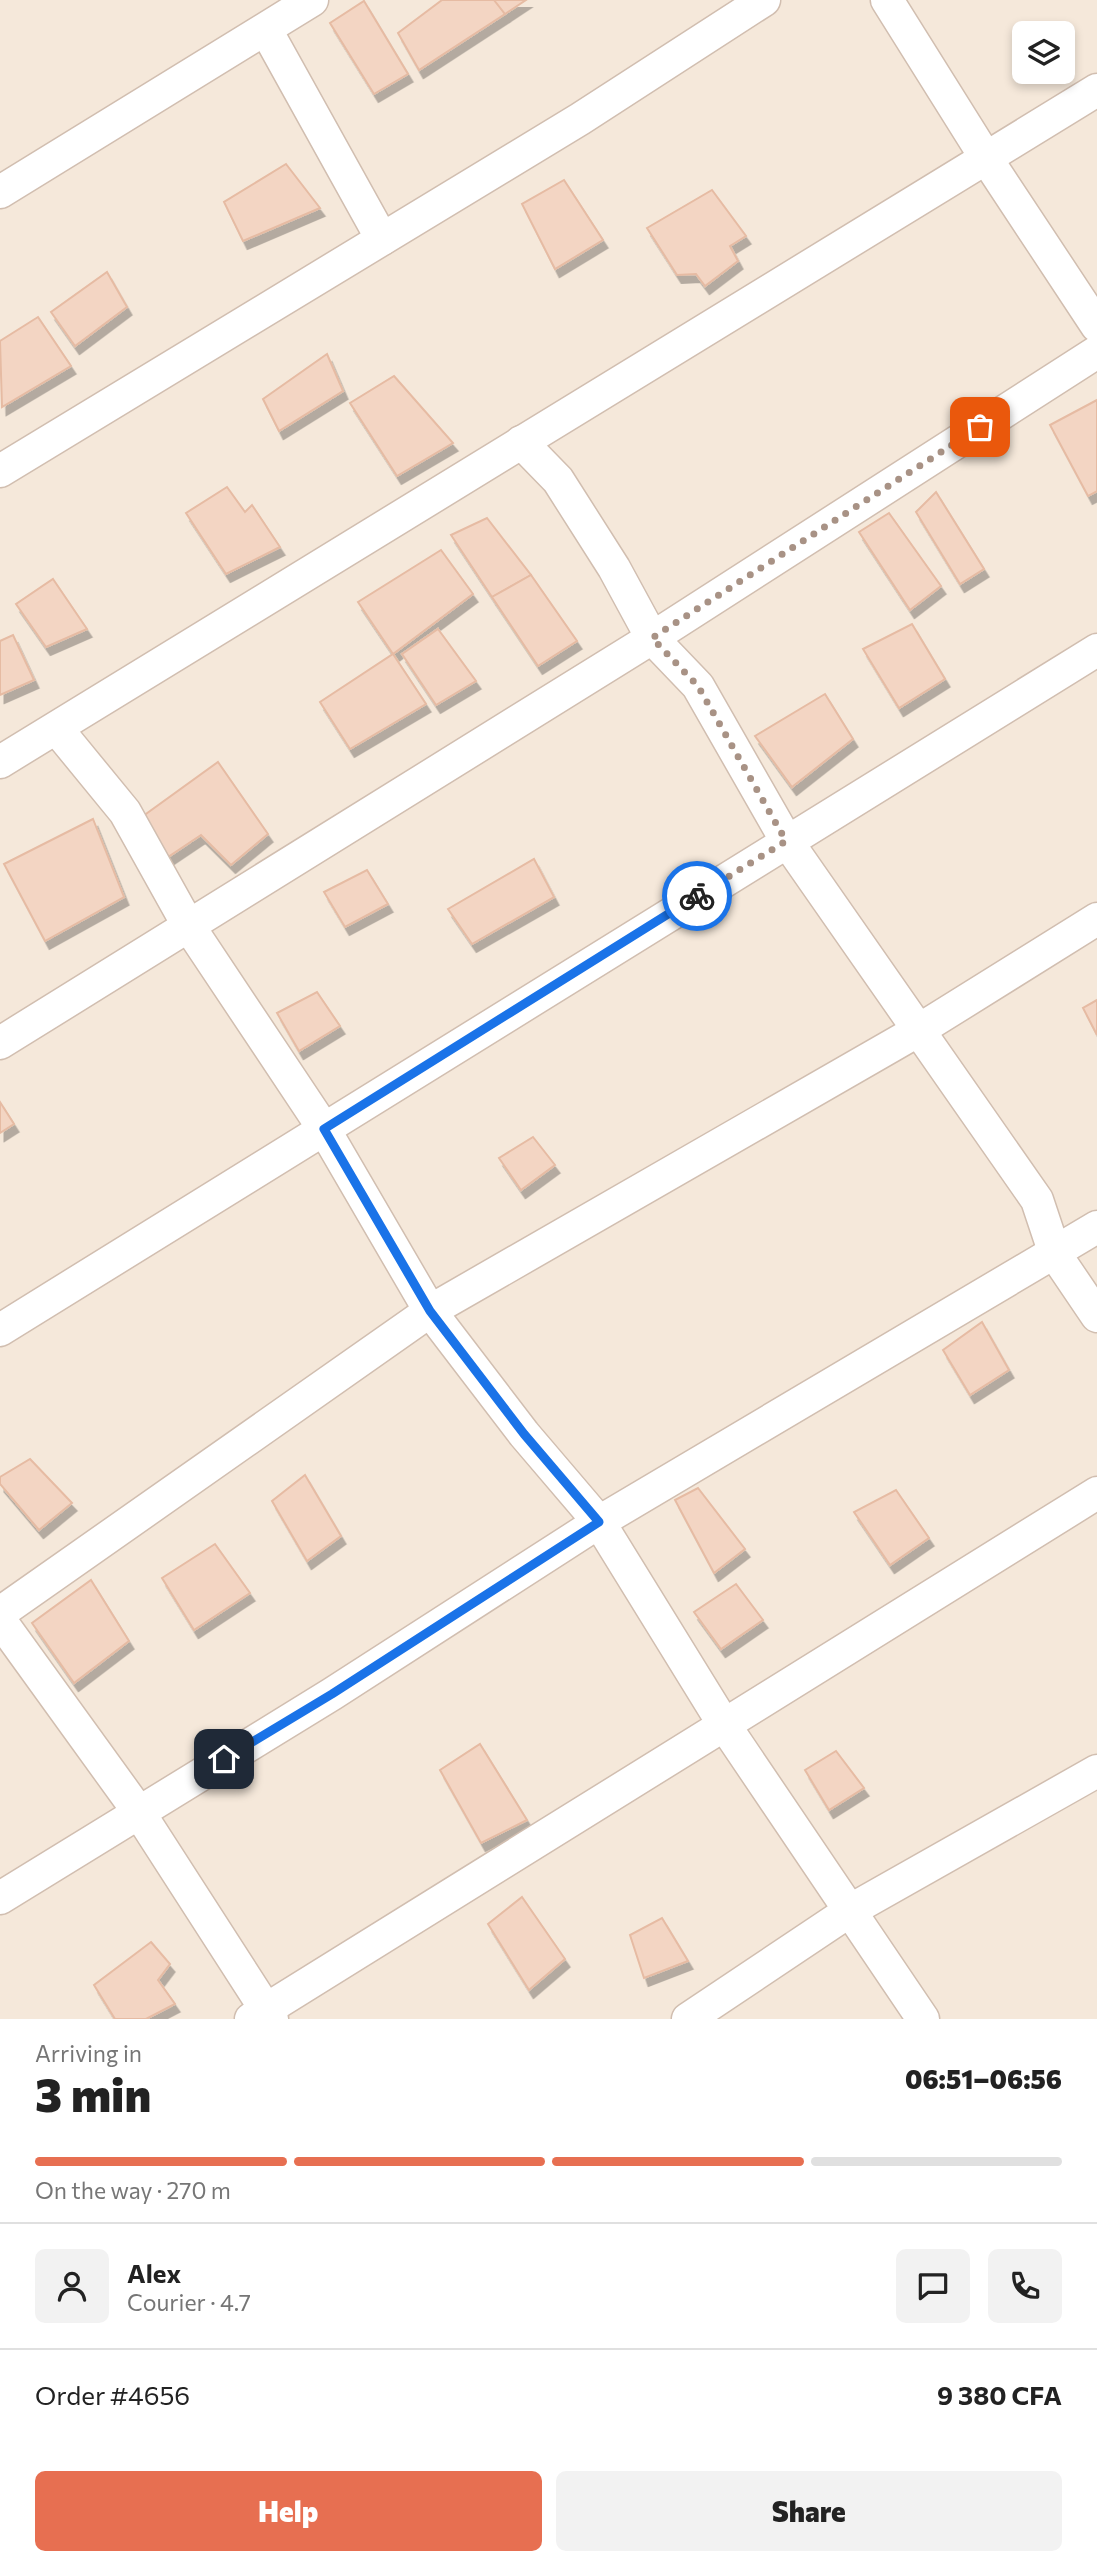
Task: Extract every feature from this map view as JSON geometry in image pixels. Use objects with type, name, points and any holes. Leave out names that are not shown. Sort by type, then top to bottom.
[{"type":"street","points":[[0,192],[312,0]]},
{"type":"street","points":[[0,471],[580,119],[764,0]]},
{"type":"street","points":[[887,0],[986,158],[1097,326]]},
{"type":"street","points":[[266,30],[382,239]]},
{"type":"street","points":[[0,762],[1097,90]]},
{"type":"street","points":[[0,1043],[652,638],[1097,352]]},
{"type":"street","points":[[521,442],[558,480],[614,568],[652,638],[698,686],[786,841],[1037,1200],[1055,1254],[1097,1316]]},
{"type":"street","points":[[0,1330],[1097,650]]},
{"type":"street","points":[[57,729],[125,812],[188,925],[324,1129],[430,1311],[524,1434],[599,1522],[723,1723],[923,2019]]},
{"type":"street","points":[[0,1613],[430,1311],[919,1030],[1097,919]]},
{"type":"street","points":[[0,1898],[332,1694],[599,1522],[1097,1227]]},
{"type":"street","points":[[0,1620],[138,1811],[263,2016],[723,1723],[1097,1493]]},
{"type":"street","points":[[688,2019],[851,1910],[1097,1771]]},
{"type":"shaded area","points":[[0,0],[1097,0],[1097,2019],[0,2019]]},
{"type":"building","points":[[442,0],[495,0],[505,14],[419,70],[398,33]]},
{"type":"building","points":[[494,0],[526,0],[505,14]]},
{"type":"building","points":[[364,1],[408,74],[374,94],[330,23]]},
{"type":"building","points":[[286,164],[320,208],[243,241],[224,202]]},
{"type":"building","points":[[564,180],[603,240],[555,269],[522,204]]},
{"type":"building","points":[[712,190],[746,236],[730,246],[738,261],[705,286],[696,274],[677,275],[647,228]]},
{"type":"building","points":[[107,272],[127,307],[75,346],[51,312]]},
{"type":"building","points":[[38,317],[71,366],[2,407],[0,341]]},
{"type":"building","points":[[327,354],[343,391],[279,431],[263,399]]},
{"type":"building","points":[[394,376],[453,443],[397,476],[350,403]]},
{"type":"building","points":[[1097,400],[1097,491],[1088,496],[1050,425]]},
{"type":"building","points":[[227,487],[245,512],[252,505],[280,547],[226,574],[186,513]]},
{"type":"building","points":[[936,492],[984,569],[960,584],[916,512]]},
{"type":"building","points":[[889,513],[941,586],[910,610],[859,532]]},
{"type":"building","points":[[487,518],[531,575],[492,597],[451,535]]},
{"type":"building","points":[[441,550],[473,594],[393,654],[358,602]]},
{"type":"building","points":[[531,575],[577,641],[538,666],[492,597]]},
{"type":"building","points":[[53,579],[87,629],[46,647],[16,604]]},
{"type":"building","points":[[912,624],[945,679],[899,708],[863,649]]},
{"type":"building","points":[[438,629],[476,681],[436,705],[402,654]]},
{"type":"building","points":[[13,635],[34,680],[0,695],[0,641]]},
{"type":"building","points":[[393,654],[426,704],[350,749],[320,702]]},
{"type":"building","points":[[825,694],[853,739],[792,787],[755,736]]},
{"type":"building","points":[[218,762],[268,834],[231,865],[201,835],[165,859],[139,819]]},
{"type":"building","points":[[93,819],[124,897],[45,941],[4,864]]},
{"type":"building","points":[[534,859],[554,897],[472,944],[448,909]]},
{"type":"building","points":[[367,870],[388,904],[345,927],[324,892]]},
{"type":"building","points":[[317,992],[340,1026],[299,1051],[277,1013]]},
{"type":"building","points":[[1097,1000],[1097,1035],[1083,1008]]},
{"type":"building","points":[[0,1102],[14,1124],[0,1133]]},
{"type":"building","points":[[533,1137],[555,1165],[521,1190],[499,1158]]},
{"type":"building","points":[[982,1322],[1009,1370],[970,1395],[943,1350]]},
{"type":"building","points":[[30,1459],[72,1503],[39,1530],[0,1484],[0,1477]]},
{"type":"building","points":[[305,1475],[341,1536],[307,1561],[272,1501]]},
{"type":"building","points":[[698,1488],[745,1549],[714,1573],[675,1500]]},
{"type":"building","points":[[896,1490],[929,1538],[890,1565],[854,1512]]},
{"type":"building","points":[[215,1544],[250,1593],[194,1630],[162,1578]]},
{"type":"building","points":[[91,1580],[129,1641],[74,1683],[32,1623]]},
{"type":"building","points":[[736,1584],[763,1620],[721,1649],[694,1612]]},
{"type":"building","points":[[480,1744],[527,1820],[481,1843],[440,1770]]},
{"type":"building","points":[[836,1751],[864,1788],[829,1810],[805,1770]]},
{"type":"building","points":[[522,1897],[565,1959],[529,1990],[488,1924]]},
{"type":"building","points":[[662,1918],[688,1961],[644,1978],[630,1935]]},
{"type":"building","points":[[151,1942],[170,1964],[158,1980],[175,2004],[146,2019],[115,2019],[94,1985]]},
{"type":"way so far","points":[[697,896],[786,841],[698,686],[652,638],[980,427]]},
{"type":"route","points":[[224,1759],[332,1694],[599,1522],[524,1434],[430,1311],[324,1129],[697,896]]}]
